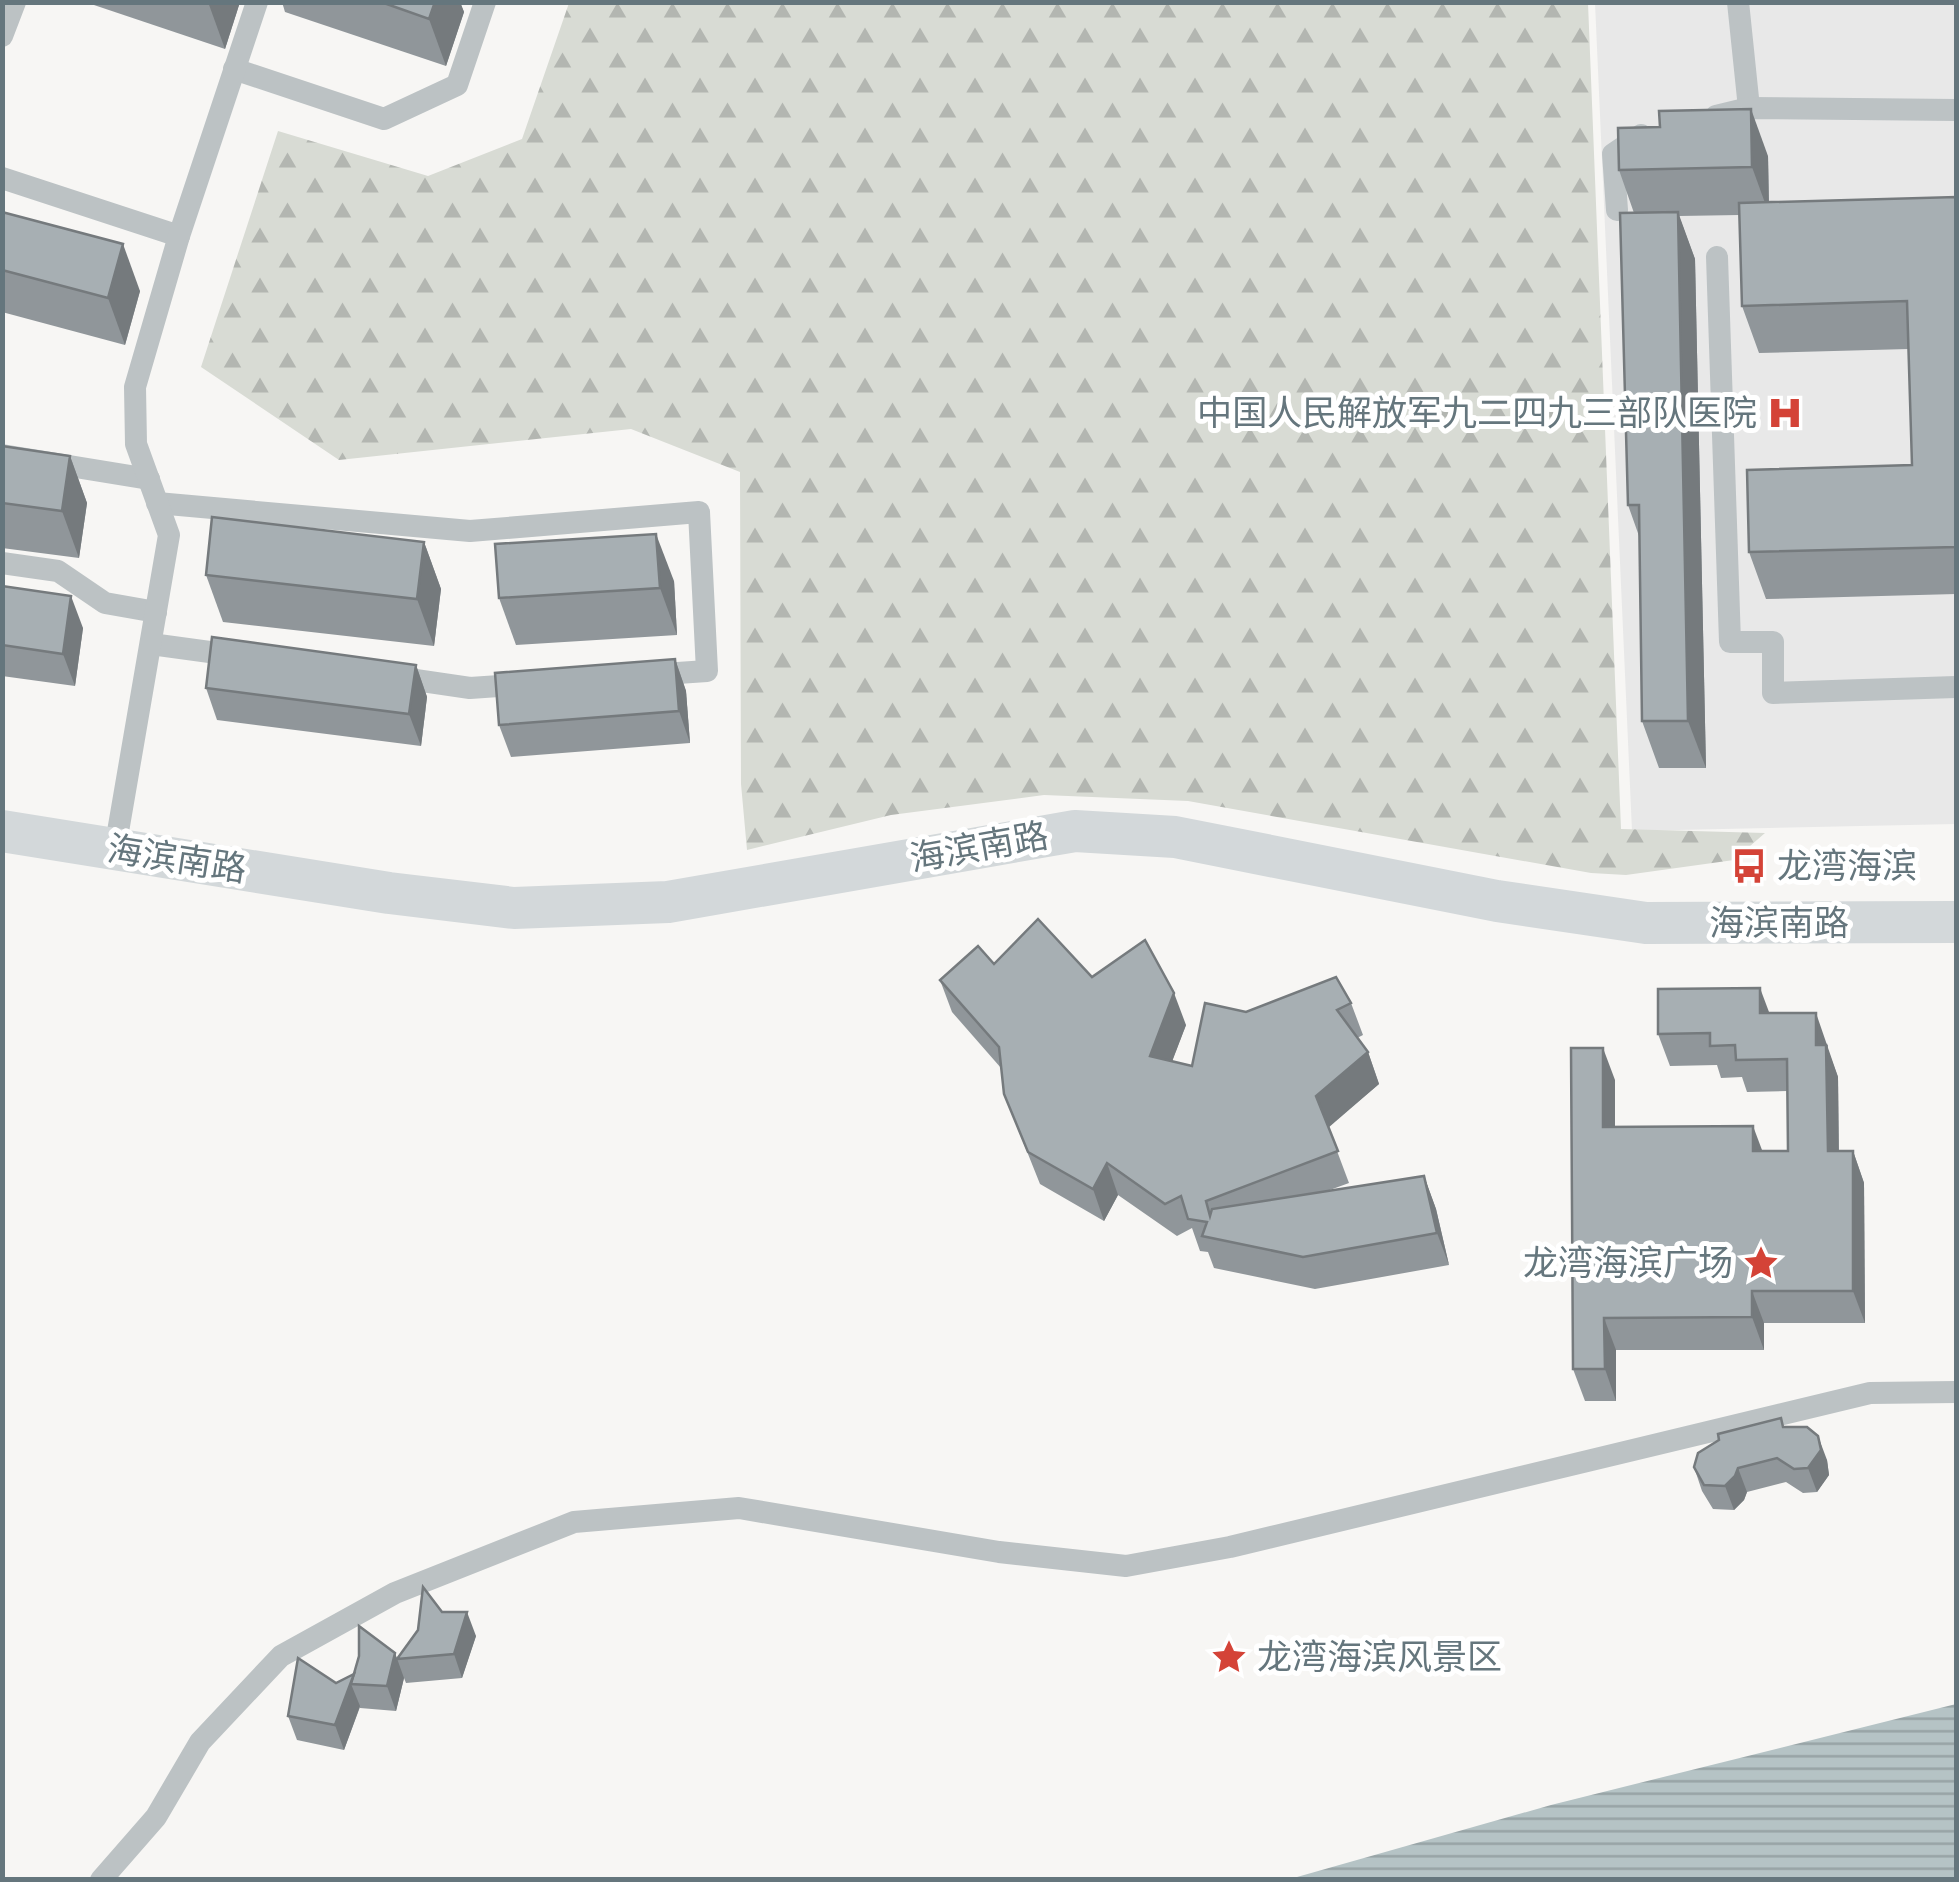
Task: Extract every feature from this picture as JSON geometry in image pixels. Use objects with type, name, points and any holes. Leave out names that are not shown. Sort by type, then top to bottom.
[{"type":"highway","name":"海滨南路","points":[[2,830],[389,892],[514,908],[668,902],[1075,830],[1175,836],[1497,901],[1646,924],[1956,922]]},
{"type":"highway","name":"海滨南路","points":[[2,856],[386,917],[518,929],[675,926],[970,871],[1074,859],[1171,860],[1643,950],[1956,948]]},
{"type":"street","points":[[2,36],[15,2]]},
{"type":"street","points":[[116,849],[169,535],[136,444],[135,387],[257,2]]},
{"type":"street","points":[[234,69],[384,119],[458,85],[485,2]]},
{"type":"street","points":[[1738,2],[1749,108]]},
{"type":"street","points":[[1692,122],[1749,108],[1956,110]]},
{"type":"street","points":[[1617,210],[1613,154],[1636,136],[1655,132]]},
{"type":"street","points":[[2,178],[180,236]]},
{"type":"street","points":[[1718,257],[1730,642],[1773,642],[1773,692],[1956,688]]},
{"type":"street","points":[[2,455],[149,480]]},
{"type":"street","points":[[157,503],[470,531],[699,512],[707,671],[628,676]]},
{"type":"street","points":[[2,562],[58,571],[105,604],[156,612]]},
{"type":"street","points":[[151,644],[264,660]]},
{"type":"street","points":[[376,675],[470,688],[549,682]]},
{"type":"street","points":[[101,1880],[156,1817],[200,1742],[281,1656],[395,1592],[574,1522],[739,1508],[999,1552],[1126,1566],[1230,1547],[1870,1393],[1956,1392]]},
{"type":"shaded area","name":"中国人民解放军九二四九三部队医院","points":[[1595,3],[1956,3],[1956,824],[1632,831]]},
{"type":"shaded area","points":[[1956,1704],[1956,1879],[1290,1879],[1551,1805]]},
{"type":"green space","points":[[569,3],[1588,3],[1621,829],[1765,833],[1734,860],[1626,875],[1591,873],[1188,801],[1044,795],[891,815],[747,850],[741,784],[740,472],[631,429],[339,460],[201,367],[278,131],[428,176],[522,139]]},
{"type":"building","points":[[381,2],[435,2],[429,19]]},
{"type":"building","points":[[1751,109],[1752,167],[1619,170],[1618,128],[1660,127],[1659,111]]},
{"type":"building","points":[[1956,197],[1956,547],[1749,552],[1747,470],[1912,465],[1907,301],[1742,306],[1739,203]]},
{"type":"building","points":[[2,212],[123,244],[108,298],[2,270]]},
{"type":"building","points":[[1678,212],[1688,721],[1642,721],[1639,505],[1628,505],[1620,213]]},
{"type":"building","points":[[2,446],[70,456],[62,511],[2,503]]},
{"type":"building","points":[[212,517],[424,542],[417,599],[206,575]]},
{"type":"building","points":[[656,534],[660,588],[499,598],[495,544]]},
{"type":"building","points":[[2,586],[71,596],[63,654],[2,645]]},
{"type":"building","points":[[212,637],[416,665],[409,714],[206,688]]},
{"type":"building","points":[[675,659],[679,711],[499,725],[495,673]]},
{"type":"building","points":[[1038,919],[1092,977],[1145,940],[1174,993],[1150,1056],[1192,1066],[1205,1003],[1246,1012],[1336,977],[1351,1003],[1337,1010],[1368,1052],[1316,1096],[1338,1151],[1206,1201],[1210,1216],[1212,1209],[1424,1176],[1437,1233],[1303,1257],[1202,1236],[1207,1222],[1188,1219],[1181,1196],[1165,1204],[1107,1163],[1093,1189],[1028,1152],[1004,1094],[999,1047],[940,980],[978,946],[994,964]]},
{"type":"building","points":[[1760,988],[1760,1013],[1816,1013],[1816,1045],[1826,1045],[1828,1151],[1853,1151],[1853,1291],[1752,1291],[1752,1317],[1604,1318],[1605,1369],[1573,1369],[1571,1048],[1603,1048],[1603,1127],[1753,1126],[1753,1151],[1788,1151],[1787,1059],[1736,1060],[1735,1045],[1710,1046],[1710,1033],[1658,1034],[1658,989]]},
{"type":"building","points":[[1781,1418],[1783,1427],[1807,1427],[1818,1436],[1821,1450],[1808,1468],[1794,1469],[1777,1458],[1738,1468],[1725,1486],[1704,1485],[1694,1467],[1698,1453],[1719,1440],[1718,1434]]},
{"type":"building","points":[[423,1587],[442,1612],[467,1612],[454,1654],[397,1659],[418,1630]]},
{"type":"building","points":[[359,1626],[395,1653],[387,1686],[351,1684],[359,1656]]},
{"type":"building","points":[[298,1658],[336,1683],[354,1674],[335,1725],[288,1716]]},
{"type":"place","name":"中国人民解放军九二四九三部队医院","points":[[1785,413]]},
{"type":"place","name":"龙湾海滨","points":[[1749,866]]},
{"type":"place","name":"龙湾海滨广场","points":[[1761,1263]]},
{"type":"place","name":"龙湾海滨风景区","points":[[1229,1657]]}]
